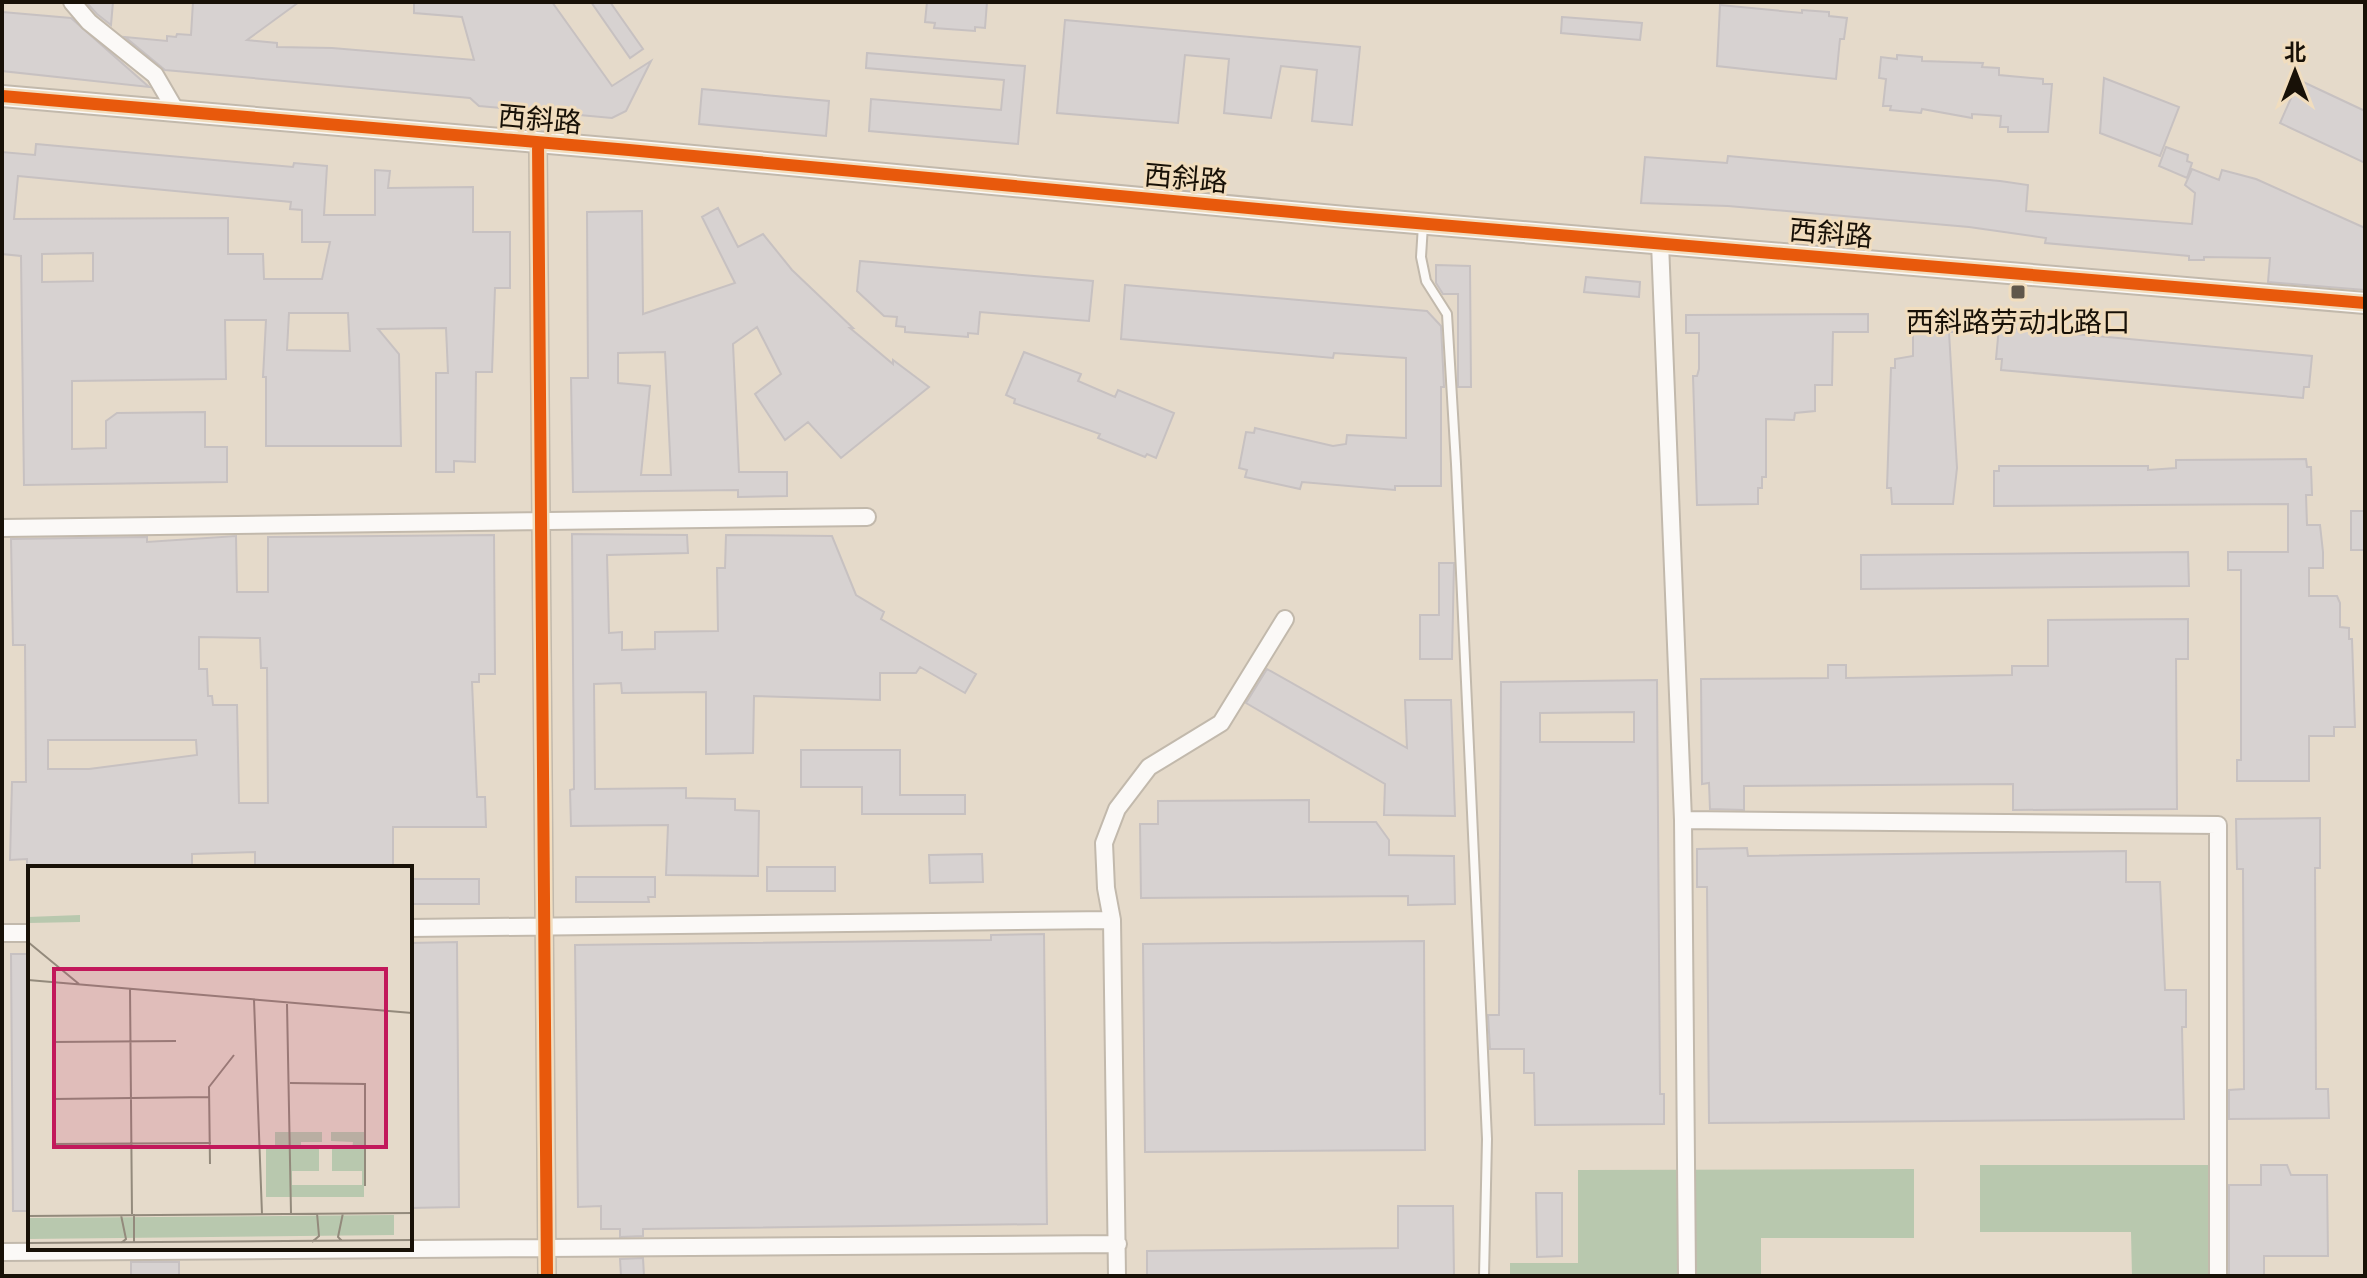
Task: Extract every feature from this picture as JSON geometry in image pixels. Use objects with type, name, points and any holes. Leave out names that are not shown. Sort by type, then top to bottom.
[{"type":"street","points":[[72,2],[89,22],[155,75],[176,111]]},
{"type":"street","name":"西斜路","points":[[2,96],[1424,223],[2365,303]]},
{"type":"street","points":[[538,143],[547,1276]]},
{"type":"street","points":[[1660,243],[1683,820],[1687,1276]]},
{"type":"street","points":[[2,528],[867,517]]},
{"type":"street","points":[[1117,1276],[1112,920],[1106,888],[1104,843],[1117,809],[1149,767],[1221,723],[1285,619]]},
{"type":"street","points":[[1683,820],[2218,825],[2218,1276]]},
{"type":"street","points":[[412,928],[1112,920]]},
{"type":"street","points":[[2,933],[28,933]]},
{"type":"street","points":[[412,1249],[1118,1244]]},
{"type":"street","points":[[2,1252],[274,1250]]},
{"type":"lane","points":[[1424,223],[1421,257],[1426,281],[1447,314],[1456,449],[1487,1139],[1484,1276]]},
{"type":"green space","points":[[1980,1165],[2215,1165],[2216,1276],[2132,1276],[2131,1232],[1980,1232]]},
{"type":"green space","points":[[1914,1169],[1914,1238],[1761,1238],[1761,1276],[1510,1276],[1510,1263],[1578,1263],[1578,1170]]},
{"type":"building","points":[[86,2],[113,2],[111,25],[97,14]]},
{"type":"building","points":[[193,2],[299,2],[247,40],[277,43],[277,47],[332,48],[474,60],[462,17],[414,13],[414,2],[552,2],[612,86],[651,61],[626,111],[612,118],[479,106],[470,98],[165,70],[125,37],[167,41],[167,36],[191,35]]},
{"type":"building","points":[[591,2],[610,2],[643,49],[630,58]]},
{"type":"building","points":[[927,2],[987,2],[985,28],[975,27],[975,31],[934,28],[935,23],[925,22]]},
{"type":"building","points":[[1720,5],[1802,13],[1802,10],[1829,12],[1829,16],[1847,18],[1844,39],[1840,39],[1836,79],[1717,66]]},
{"type":"building","points":[[2,12],[71,18],[149,87],[2,71]]},
{"type":"building","points":[[1562,17],[1642,23],[1640,40],[1561,33]]},
{"type":"building","points":[[1065,20],[1360,47],[1352,125],[1312,121],[1317,70],[1281,66],[1271,118],[1224,113],[1229,59],[1185,55],[1178,123],[1057,113]]},
{"type":"building","points":[[867,53],[1025,66],[1018,144],[869,131],[871,99],[1001,110],[1004,80],[866,68]]},
{"type":"building","points":[[1897,55],[1922,57],[1922,61],[1983,63],[1982,67],[1999,68],[1999,75],[2043,79],[2043,84],[2052,84],[2048,132],[2008,132],[2008,127],[2000,127],[2001,116],[1972,114],[1972,118],[1922,109],[1921,113],[1890,110],[1891,106],[1883,106],[1886,79],[1879,78],[1881,57],[1897,59]]},
{"type":"building","points":[[2104,78],[2179,107],[2160,156],[2100,133]]},
{"type":"building","points":[[2299,80],[2365,111],[2365,163],[2280,123]]},
{"type":"building","points":[[702,89],[829,101],[826,136],[699,124]]},
{"type":"building","points":[[36,144],[293,167],[294,163],[327,166],[324,215],[375,215],[375,170],[390,171],[388,188],[473,187],[473,232],[510,232],[510,288],[495,288],[492,372],[476,372],[475,462],[454,461],[454,472],[436,472],[436,373],[448,373],[446,328],[378,329],[399,354],[401,446],[266,446],[266,377],[263,377],[266,320],[225,320],[226,379],[72,381],[72,449],[106,448],[106,421],[117,413],[205,412],[205,447],[227,447],[227,482],[24,485],[21,256],[2,254],[2,152],[35,155]],"holes":[[[18,176],[291,202],[290,209],[302,210],[302,242],[330,242],[322,279],[264,279],[263,254],[228,254],[228,218],[14,219]],[[93,253],[93,281],[42,282],[42,254]],[[289,313],[348,313],[350,351],[287,350]]]},
{"type":"building","points":[[2166,147],[2188,155],[2187,161],[2192,163],[2187,178],[2159,166]]},
{"type":"building","points":[[1728,156],[2028,185],[2026,211],[2192,224],[2195,193],[2185,185],[2192,169],[2219,180],[2222,170],[2256,179],[2365,228],[2365,290],[2268,282],[2270,258],[2204,257],[2204,260],[2189,260],[2189,256],[2045,243],[2046,238],[1969,227],[1728,206],[1641,203],[1645,157],[1727,163]]},
{"type":"building","points":[[718,208],[738,247],[763,234],[792,270],[853,328],[850,328],[893,364],[893,360],[929,387],[841,458],[808,422],[785,440],[755,394],[781,374],[757,327],[733,344],[739,472],[787,472],[787,496],[738,497],[738,490],[573,492],[571,378],[588,378],[587,212],[642,211],[643,314],[735,283],[702,217]],"holes":[[[665,352],[671,475],[641,475],[650,386],[618,383],[618,353]]]},
{"type":"building","points":[[860,261],[1093,281],[1089,321],[980,312],[978,334],[968,333],[968,337],[905,332],[905,327],[896,326],[897,317],[884,316],[857,291]]},
{"type":"building","points":[[1436,265],[1470,266],[1471,387],[1458,387],[1458,294],[1443,294],[1436,283]]},
{"type":"building","points":[[1586,277],[1640,282],[1639,297],[1584,292]]},
{"type":"building","points":[[1125,285],[1427,311],[1441,326],[1444,387],[1441,387],[1441,486],[1395,486],[1395,490],[1302,482],[1300,489],[1245,477],[1247,470],[1239,468],[1246,432],[1254,433],[1255,428],[1333,446],[1346,444],[1347,435],[1406,438],[1406,358],[1334,353],[1333,358],[1121,339]]},
{"type":"building","points":[[1868,314],[1868,332],[1833,332],[1832,385],[1815,385],[1815,411],[1795,413],[1794,420],[1766,419],[1766,477],[1762,477],[1762,488],[1758,488],[1758,504],[1697,505],[1693,376],[1697,376],[1699,369],[1699,333],[1686,333],[1686,315]]},
{"type":"building","points":[[1913,315],[1957,315],[1957,332],[1949,332],[1957,468],[1953,504],[1892,504],[1891,488],[1887,488],[1891,368],[1895,368],[1895,359],[1913,356]]},
{"type":"building","points":[[1999,327],[2312,356],[2309,387],[2304,387],[2303,398],[2001,370],[2002,359],[1996,359]]},
{"type":"building","points":[[1024,352],[1081,374],[1078,381],[1115,397],[1118,390],[1174,413],[1156,458],[1147,454],[1145,457],[1098,438],[1100,434],[1014,403],[1015,399],[1006,395]]},
{"type":"building","points":[[2306,459],[2307,467],[2311,467],[2312,495],[2306,495],[2307,525],[2320,525],[2323,552],[2323,568],[2309,568],[2309,596],[2337,596],[2340,627],[2349,628],[2355,727],[2334,727],[2334,736],[2309,736],[2309,781],[2237,781],[2237,760],[2241,760],[2241,570],[2228,570],[2228,552],[2288,552],[2288,504],[1994,506],[1994,471],[1999,471],[1999,466],[2148,466],[2148,470],[2176,468],[2176,460]]},
{"type":"building","points":[[2351,511],[2365,511],[2365,550],[2351,550]]},
{"type":"building","points":[[572,534],[687,535],[688,553],[607,555],[609,633],[622,632],[622,650],[655,649],[655,632],[718,631],[717,568],[725,568],[726,535],[832,536],[856,595],[884,612],[881,619],[976,674],[965,693],[920,667],[916,673],[880,673],[880,700],[754,696],[753,753],[706,754],[706,692],[622,693],[621,683],[594,684],[595,789],[686,788],[686,798],[735,799],[735,810],[759,811],[758,876],[666,875],[668,825],[571,826],[570,790],[574,789]]},
{"type":"building","points":[[494,535],[495,674],[479,674],[479,682],[472,682],[477,797],[485,797],[486,827],[393,827],[393,866],[255,866],[255,852],[192,854],[192,866],[27,868],[27,859],[10,860],[12,782],[26,782],[25,645],[13,645],[11,539],[147,537],[147,542],[236,536],[237,592],[268,592],[268,537]],"holes":[[[199,637],[260,638],[261,668],[267,668],[268,803],[239,803],[237,705],[213,705],[212,696],[208,696],[207,669],[199,669]],[[48,740],[196,740],[197,755],[89,769],[48,769]]]},
{"type":"building","points":[[2188,552],[2189,586],[1861,589],[1861,555]]},
{"type":"building","points":[[1439,563],[1454,563],[1452,659],[1420,659],[1420,615],[1439,615]]},
{"type":"building","points":[[2188,619],[2188,659],[2176,659],[2177,809],[2013,810],[2013,784],[1744,786],[1744,810],[1710,809],[1709,783],[1702,784],[1701,679],[1828,678],[1828,665],[1846,665],[1846,678],[2012,675],[2012,666],[2048,666],[2048,620]]},
{"type":"building","points":[[1267,669],[1407,748],[1405,700],[1451,700],[1455,816],[1384,815],[1385,784],[1246,703]]},
{"type":"building","points":[[1657,680],[1660,1094],[1664,1094],[1664,1124],[1535,1125],[1534,1073],[1524,1073],[1524,1049],[1490,1049],[1488,1015],[1499,1015],[1501,682]],"holes":[[[1634,712],[1634,742],[1540,742],[1540,713]]]},
{"type":"building","points":[[801,750],[900,750],[900,795],[965,795],[965,814],[862,814],[862,787],[801,787]]},
{"type":"building","points":[[1309,800],[1309,822],[1376,822],[1389,840],[1389,855],[1454,856],[1455,904],[1408,905],[1408,896],[1141,898],[1140,824],[1158,824],[1158,801]]},
{"type":"building","points":[[2320,818],[2320,868],[2315,868],[2316,1089],[2328,1089],[2329,1118],[2229,1119],[2229,1090],[2244,1089],[2243,869],[2237,869],[2236,819]]},
{"type":"building","points":[[1747,848],[1748,856],[2126,851],[2126,882],[2160,882],[2165,990],[2186,990],[2186,1027],[2182,1027],[2184,1119],[1709,1123],[1707,887],[1697,887],[1697,849]]},
{"type":"building","points":[[982,854],[983,882],[930,883],[929,855]]},
{"type":"building","points":[[767,867],[835,867],[835,891],[767,891]]},
{"type":"building","points":[[576,877],[655,877],[655,897],[648,897],[649,902],[576,902]]},
{"type":"building","points":[[412,879],[479,879],[479,904],[412,904]]},
{"type":"building","points":[[1044,934],[1047,1224],[643,1229],[643,1236],[620,1237],[620,1229],[601,1229],[601,1206],[578,1207],[575,945],[991,940],[991,935]]},
{"type":"building","points":[[1424,941],[1425,1150],[1145,1152],[1143,944]]},
{"type":"building","points":[[457,942],[459,1207],[412,1208],[412,943]]},
{"type":"building","points":[[11,954],[28,954],[28,1211],[13,1211]]},
{"type":"building","points":[[2261,1165],[2287,1165],[2291,1175],[2327,1175],[2328,1256],[2264,1256],[2264,1276],[2229,1276],[2229,1185],[2261,1185]]},
{"type":"building","points":[[1536,1193],[1562,1193],[1562,1256],[1537,1257]]},
{"type":"building","points":[[1398,1206],[1453,1206],[1454,1276],[1147,1276],[1147,1251],[1398,1248]]},
{"type":"building","points":[[643,1258],[644,1276],[621,1276],[620,1259]]},
{"type":"building","points":[[131,1262],[179,1262],[179,1276],[131,1276]]},
{"type":"cycle path","points":[[2,96],[629,150],[1345,217],[2365,303]]},
{"type":"cycle path","points":[[538,143],[547,1276]]},
{"type":"place","name":"西斜路劳动北路口","points":[[2018,292]]}]
